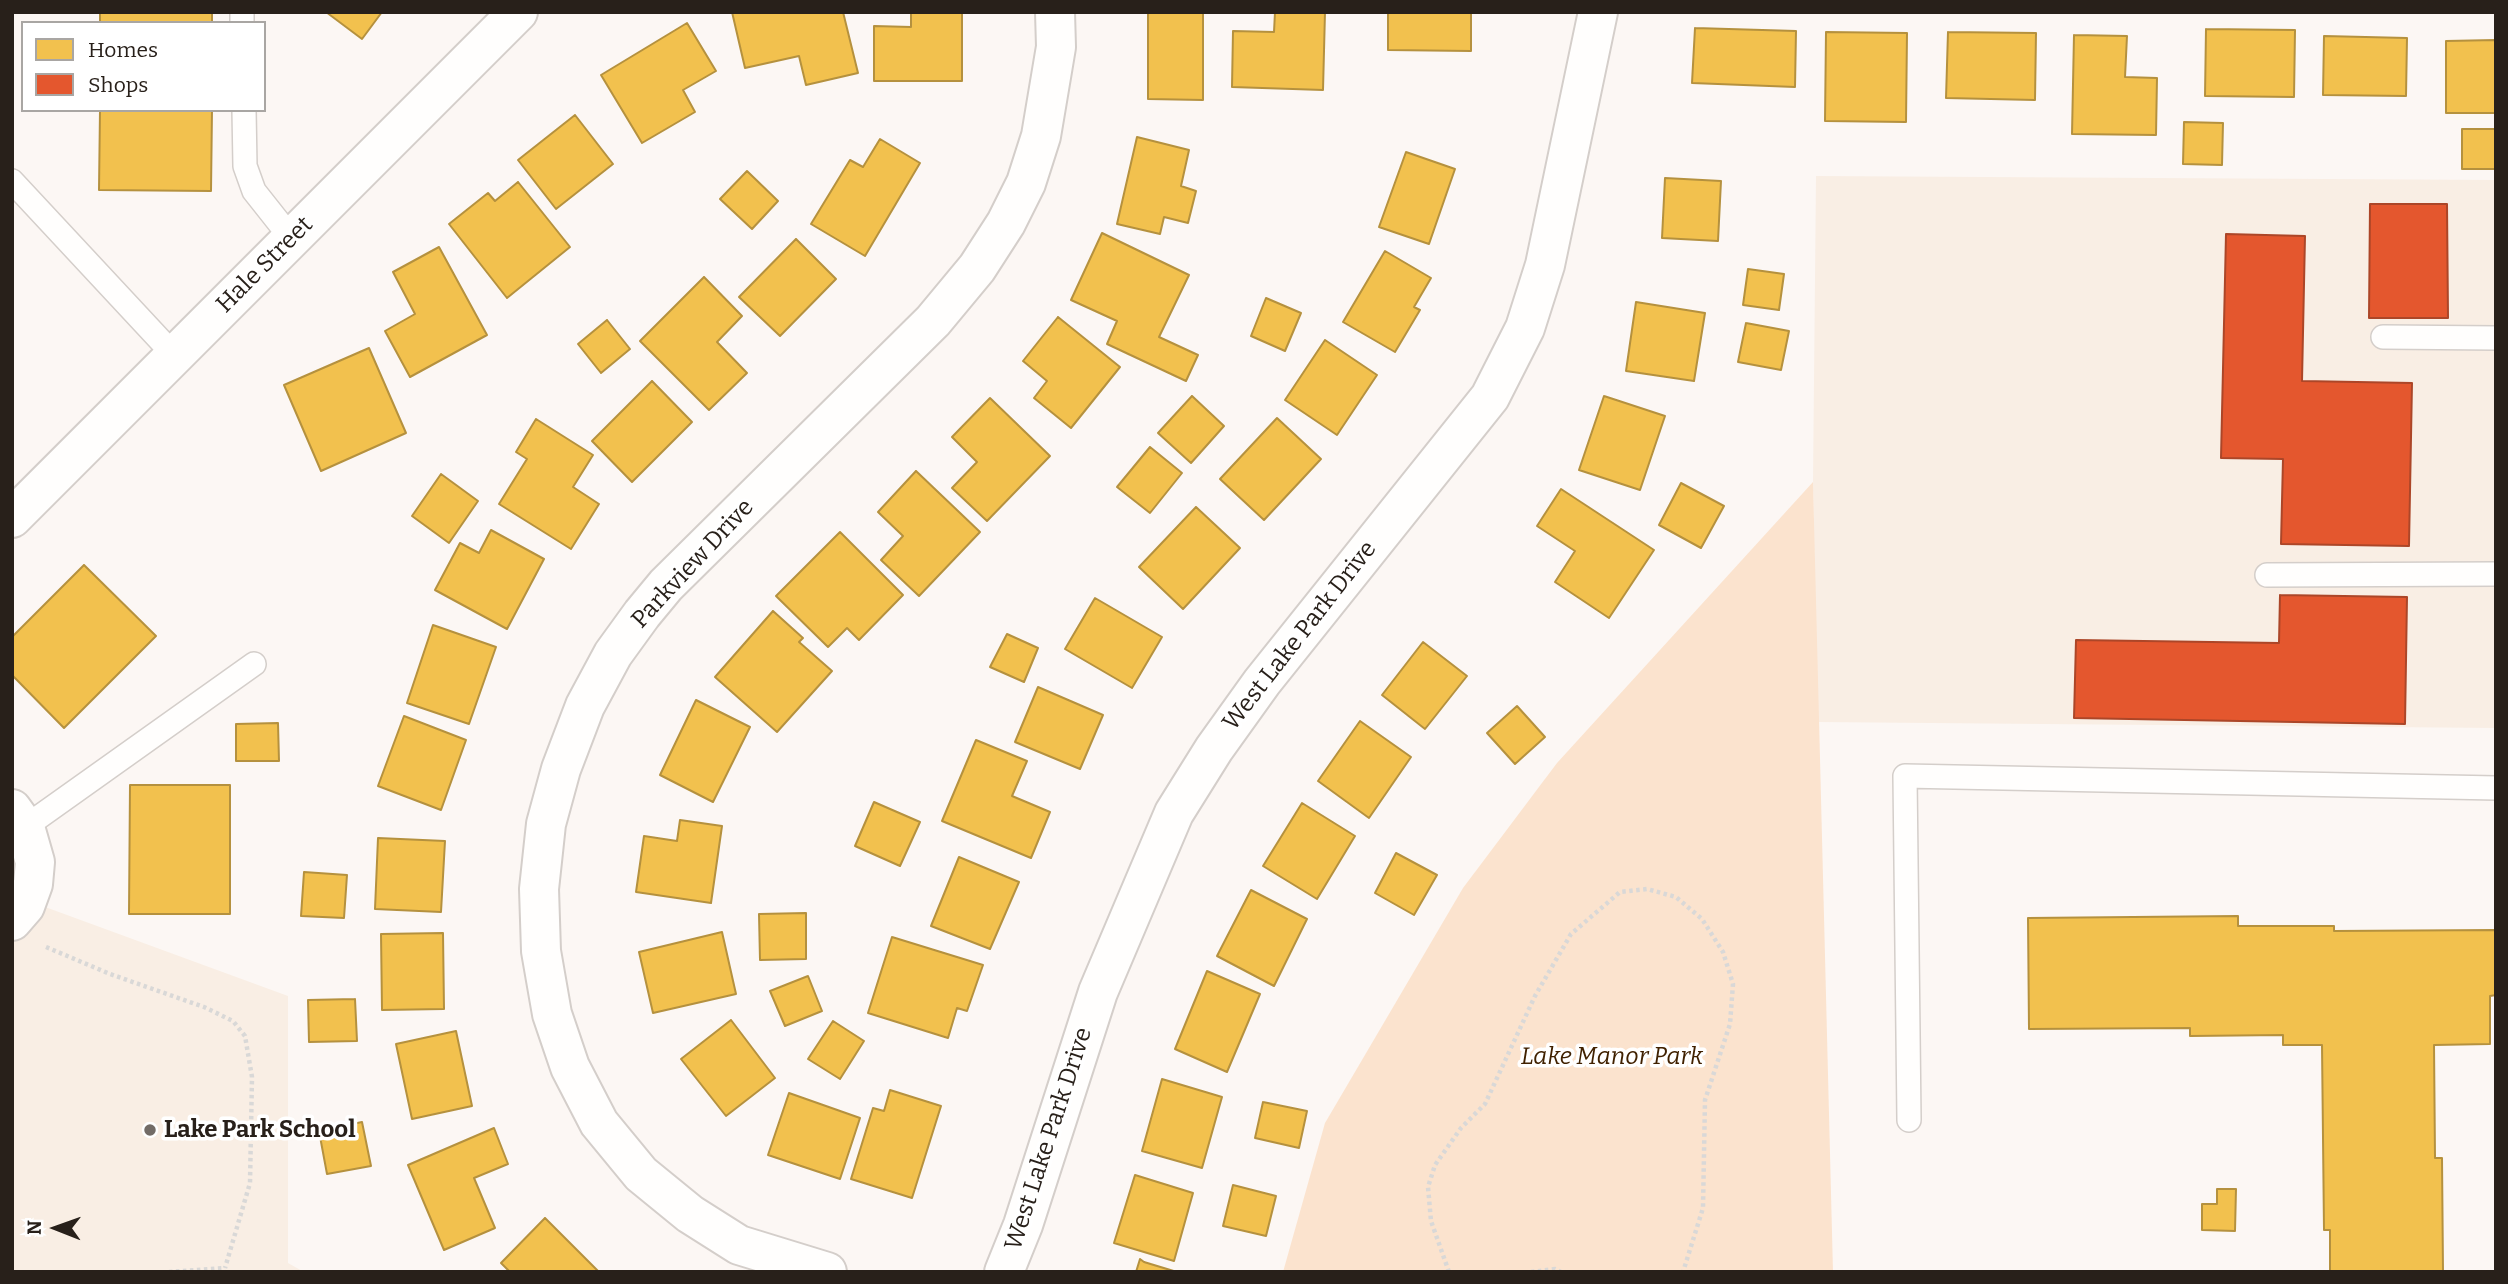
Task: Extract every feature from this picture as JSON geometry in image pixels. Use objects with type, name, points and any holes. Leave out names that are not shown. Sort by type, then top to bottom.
[{"type":"street","name":"Hale Street","points":[[12,519],[517,12]]},
{"type":"street","name":"Parkview Drive","points":[[827,1272],[738,1245],[690,1214],[641,1174],[599,1124],[570,1067],[552,1014],[541,951],[539,889],[546,824],[561,769],[585,706],[612,654],[642,614],[666,585],[933,321],[977,268],[1006,223],[1026,183],[1041,136],[1056,47],[1055,12]]},
{"type":"street","name":"West Lake Park Drive","points":[[1004,1272],[1023,1225],[1098,992],[1174,813],[1214,748],[1262,682],[1490,397],[1525,328],[1545,265],[1598,12]]},
{"type":"street","points":[[12,921],[25,906],[33,884],[36,862],[19,818]]},
{"type":"lane","points":[[244,112],[246,166],[254,191],[292,239]]},
{"type":"lane","points":[[12,181],[175,356]]},
{"type":"lane","points":[[2383,337],[2496,338]]},
{"type":"lane","points":[[2267,575],[2496,574]]},
{"type":"lane","points":[[19,818],[254,664]]},
{"type":"lane","points":[[1909,1120],[1905,776],[2496,788]]},
{"type":"path","points":[[1449,1272],[1431,1221],[1428,1187],[1435,1165],[1461,1128],[1485,1104],[1535,996],[1571,933],[1620,892],[1647,889],[1676,897],[1702,919],[1723,952],[1733,984],[1730,1024],[1705,1100],[1703,1208],[1684,1272]]},
{"type":"path","points":[[46,947],[213,1012],[233,1021],[244,1036],[252,1077],[250,1183],[227,1270],[169,1272]]},
{"type":"path","points":[[1531,1272],[1555,1269],[1561,1272]]},
{"type":"shaded area","points":[[1816,176],[2496,180],[2496,728],[1817,722],[1813,482]]},
{"type":"shaded area","name":"Lake Park School","points":[[37,904],[288,996],[288,1263],[304,1272],[12,1272],[12,930]]},
{"type":"green space","name":"Lake Manor Park","points":[[1813,482],[1833,1272],[1283,1272],[1325,1123],[1463,888],[1557,763]]},
{"type":"building: Homes","points":[[100,12],[212,12],[212,21],[100,21]]},
{"type":"building: Homes","points":[[326,12],[382,12],[362,39]]},
{"type":"building: Homes","points":[[732,12],[843,12],[858,73],[806,85],[799,56],[745,68]]},
{"type":"building: Homes","points":[[911,12],[962,12],[962,81],[874,81],[874,26],[911,27]]},
{"type":"building: Homes","points":[[1148,12],[1203,12],[1203,100],[1148,99]]},
{"type":"building: Homes","points":[[1275,12],[1325,12],[1323,90],[1232,87],[1233,31],[1274,32]]},
{"type":"building: Homes","points":[[1388,12],[1471,12],[1471,51],[1388,50]]},
{"type":"building: Homes","points":[[687,23],[716,71],[683,90],[695,112],[642,143],[601,75]]},
{"type":"building: Homes","points":[[1695,28],[1796,31],[1795,87],[1692,83]]},
{"type":"building: Homes","points":[[2206,29],[2295,30],[2294,97],[2205,96]]},
{"type":"building: Homes","points":[[1826,32],[1907,33],[1906,122],[1825,121]]},
{"type":"building: Homes","points":[[1948,32],[2036,33],[2035,100],[1946,98]]},
{"type":"building: Homes","points":[[2074,35],[2127,36],[2125,77],[2157,78],[2156,135],[2072,134]]},
{"type":"building: Homes","points":[[2324,36],[2407,38],[2406,96],[2323,95]]},
{"type":"building: Homes","points":[[2496,40],[2496,113],[2446,113],[2446,41]]},
{"type":"building: Homes","points":[[100,112],[212,112],[211,191],[99,190]]},
{"type":"building: Homes","points":[[575,115],[613,164],[556,209],[518,160]]},
{"type":"building: Homes","points":[[2184,122],[2223,123],[2222,165],[2183,164]]},
{"type":"building: Homes","points":[[2462,129],[2496,129],[2496,169],[2462,169]]},
{"type":"building: Homes","points":[[1137,137],[1189,150],[1181,186],[1196,191],[1188,223],[1164,217],[1160,234],[1117,224]]},
{"type":"building: Homes","points":[[880,139],[920,163],[865,256],[811,224],[850,160],[863,167]]},
{"type":"building: Homes","points":[[1406,152],[1455,169],[1429,244],[1379,227]]},
{"type":"building: Homes","points":[[747,171],[778,201],[752,229],[720,199]]},
{"type":"building: Homes","points":[[1665,178],[1721,181],[1718,241],[1662,238]]},
{"type":"building: Homes","points":[[518,182],[570,247],[507,298],[449,224],[488,193],[495,201]]},
{"type":"building: Homes","points":[[1102,233],[1189,275],[1159,337],[1198,355],[1186,381],[1107,344],[1117,321],[1071,300]]},
{"type":"building: Homes","points":[[796,239],[836,279],[780,336],[739,297]]},
{"type":"building: Homes","points":[[439,247],[487,335],[410,377],[385,331],[415,314],[393,272]]},
{"type":"building: Homes","points":[[1385,251],[1431,278],[1414,307],[1420,310],[1395,352],[1343,322]]},
{"type":"building: Homes","points":[[1748,269],[1784,274],[1779,310],[1743,305]]},
{"type":"building: Homes","points":[[704,277],[742,316],[717,342],[747,373],[709,410],[640,341]]},
{"type":"building: Homes","points":[[1266,298],[1301,313],[1285,351],[1251,336]]},
{"type":"building: Homes","points":[[1636,302],[1705,313],[1694,381],[1626,371]]},
{"type":"building: Homes","points":[[1058,317],[1120,367],[1071,428],[1034,398],[1047,381],[1023,361]]},
{"type":"building: Homes","points":[[607,320],[630,349],[601,373],[578,344]]},
{"type":"building: Homes","points":[[1746,323],[1789,331],[1781,370],[1738,362]]},
{"type":"building: Homes","points":[[1325,340],[1377,375],[1337,435],[1285,400]]},
{"type":"building: Homes","points":[[369,348],[406,433],[321,471],[284,385]]},
{"type":"building: Homes","points":[[652,381],[692,422],[632,482],[592,441]]},
{"type":"building: Homes","points":[[1192,396],[1224,426],[1191,463],[1158,433]]},
{"type":"building: Homes","points":[[1604,396],[1665,416],[1640,490],[1579,470]]},
{"type":"building: Homes","points":[[990,398],[1050,456],[987,521],[952,488],[977,462],[952,437]]},
{"type":"building: Homes","points":[[1277,418],[1321,459],[1264,520],[1220,479]]},
{"type":"building: Homes","points":[[536,419],[593,455],[573,487],[599,504],[571,549],[499,504],[527,459],[516,452]]},
{"type":"building: Homes","points":[[1150,447],[1182,473],[1150,513],[1117,487]]},
{"type":"building: Homes","points":[[916,471],[980,532],[919,596],[881,560],[903,536],[878,512]]},
{"type":"building: Homes","points":[[441,474],[478,501],[449,543],[412,516]]},
{"type":"building: Homes","points":[[1681,483],[1724,506],[1701,548],[1659,525]]},
{"type":"building: Homes","points":[[1561,489],[1654,550],[1609,618],[1555,582],[1575,551],[1537,526]]},
{"type":"building: Homes","points":[[1196,507],[1240,548],[1183,609],[1139,567]]},
{"type":"building: Homes","points":[[491,530],[544,559],[507,629],[435,590],[460,543],[479,553]]},
{"type":"building: Homes","points":[[840,532],[903,595],[859,640],[847,628],[828,647],[776,596]]},
{"type":"building: Homes","points":[[84,565],[156,636],[64,728],[12,675],[12,637]]},
{"type":"building: Homes","points":[[1095,598],[1162,637],[1132,688],[1065,649]]},
{"type":"building: Homes","points":[[773,611],[803,638],[799,642],[832,671],[777,732],[715,677]]},
{"type":"building: Homes","points":[[433,625],[496,647],[469,724],[407,703]]},
{"type":"building: Homes","points":[[1007,634],[1038,648],[1024,682],[990,667]]},
{"type":"building: Homes","points":[[1423,642],[1467,676],[1425,729],[1382,695]]},
{"type":"building: Homes","points":[[1038,687],[1103,715],[1080,769],[1015,742]]},
{"type":"building: Homes","points":[[696,700],[750,727],[713,802],[660,775]]},
{"type":"building: Homes","points":[[1517,706],[1545,737],[1515,764],[1487,733]]},
{"type":"building: Homes","points":[[404,716],[466,740],[441,810],[378,786]]},
{"type":"building: Homes","points":[[1360,721],[1411,757],[1369,818],[1318,781]]},
{"type":"building: Homes","points":[[278,723],[279,761],[236,761],[236,724]]},
{"type":"building: Homes","points":[[976,740],[1027,761],[1012,796],[1050,812],[1031,858],[942,821]]},
{"type":"building: Homes","points":[[130,785],[230,785],[230,914],[129,914]]},
{"type":"building: Homes","points":[[874,802],[920,822],[900,866],[855,846]]},
{"type":"building: Homes","points":[[1302,803],[1355,836],[1317,899],[1263,866]]},
{"type":"building: Homes","points":[[680,820],[722,826],[711,903],[636,892],[644,836],[677,841]]},
{"type":"building: Homes","points":[[378,838],[445,841],[441,912],[375,909]]},
{"type":"building: Homes","points":[[1396,853],[1437,875],[1414,915],[1375,893]]},
{"type":"building: Homes","points":[[959,857],[1019,882],[990,949],[931,926]]},
{"type":"building: Homes","points":[[304,872],[347,875],[344,918],[301,916]]},
{"type":"building: Homes","points":[[1251,890],[1307,919],[1274,986],[1217,956]]},
{"type":"building: Homes","points":[[806,913],[806,959],[760,960],[759,914]]},
{"type":"building: Homes","points":[[2238,916],[2238,926],[2334,926],[2334,931],[2496,930],[2496,995],[2490,996],[2490,1044],[2434,1045],[2435,1158],[2442,1158],[2443,1272],[2330,1272],[2330,1230],[2324,1230],[2322,1045],[2283,1045],[2283,1035],[2190,1036],[2190,1028],[2029,1029],[2028,918]]},
{"type":"building: Homes","points":[[722,932],[736,994],[653,1013],[639,952]]},
{"type":"building: Homes","points":[[443,933],[444,1009],[382,1010],[381,934]]},
{"type":"building: Homes","points":[[892,937],[983,965],[967,1011],[957,1008],[948,1038],[868,1013]]},
{"type":"building: Homes","points":[[1207,971],[1260,994],[1227,1072],[1175,1049]]},
{"type":"building: Homes","points":[[808,976],[822,1011],[785,1026],[770,991]]},
{"type":"building: Homes","points":[[355,999],[357,1041],[309,1042],[308,1000]]},
{"type":"building: Homes","points":[[731,1020],[775,1078],[726,1116],[681,1059]]},
{"type":"building: Homes","points":[[833,1021],[864,1041],[840,1079],[808,1059]]},
{"type":"building: Homes","points":[[456,1031],[472,1106],[412,1119],[396,1044]]},
{"type":"building: Homes","points":[[1162,1079],[1222,1097],[1202,1168],[1142,1151]]},
{"type":"building: Homes","points":[[890,1090],[941,1106],[912,1198],[851,1179],[873,1108],[884,1111]]},
{"type":"building: Homes","points":[[789,1093],[860,1118],[840,1179],[768,1155]]},
{"type":"building: Homes","points":[[1263,1102],[1307,1111],[1299,1148],[1255,1138]]},
{"type":"building: Homes","points":[[362,1122],[371,1166],[327,1174],[319,1131]]},
{"type":"building: Homes","points":[[494,1128],[508,1164],[474,1178],[495,1228],[444,1250],[408,1165]]},
{"type":"building: Homes","points":[[1135,1175],[1193,1193],[1174,1261],[1114,1243]]},
{"type":"building: Homes","points":[[1233,1185],[1276,1196],[1266,1236],[1223,1226]]},
{"type":"building: Homes","points":[[2217,1189],[2236,1189],[2235,1231],[2202,1230],[2202,1204],[2217,1204]]},
{"type":"building: Homes","points":[[545,1218],[597,1272],[510,1272],[501,1263]]},
{"type":"building: Homes","points":[[1140,1259],[1144,1262],[1177,1272],[1136,1272]]},
{"type":"building: Shops","points":[[2370,204],[2447,204],[2448,318],[2369,318]]},
{"type":"building: Shops","points":[[2226,234],[2305,236],[2302,381],[2412,383],[2409,546],[2281,544],[2283,459],[2221,458]]},
{"type":"building: Shops","points":[[2280,595],[2407,597],[2405,724],[2074,718],[2076,640],[2279,643]]},
{"type":"place","name":"Lake Park School","points":[[150,1130]]}]
